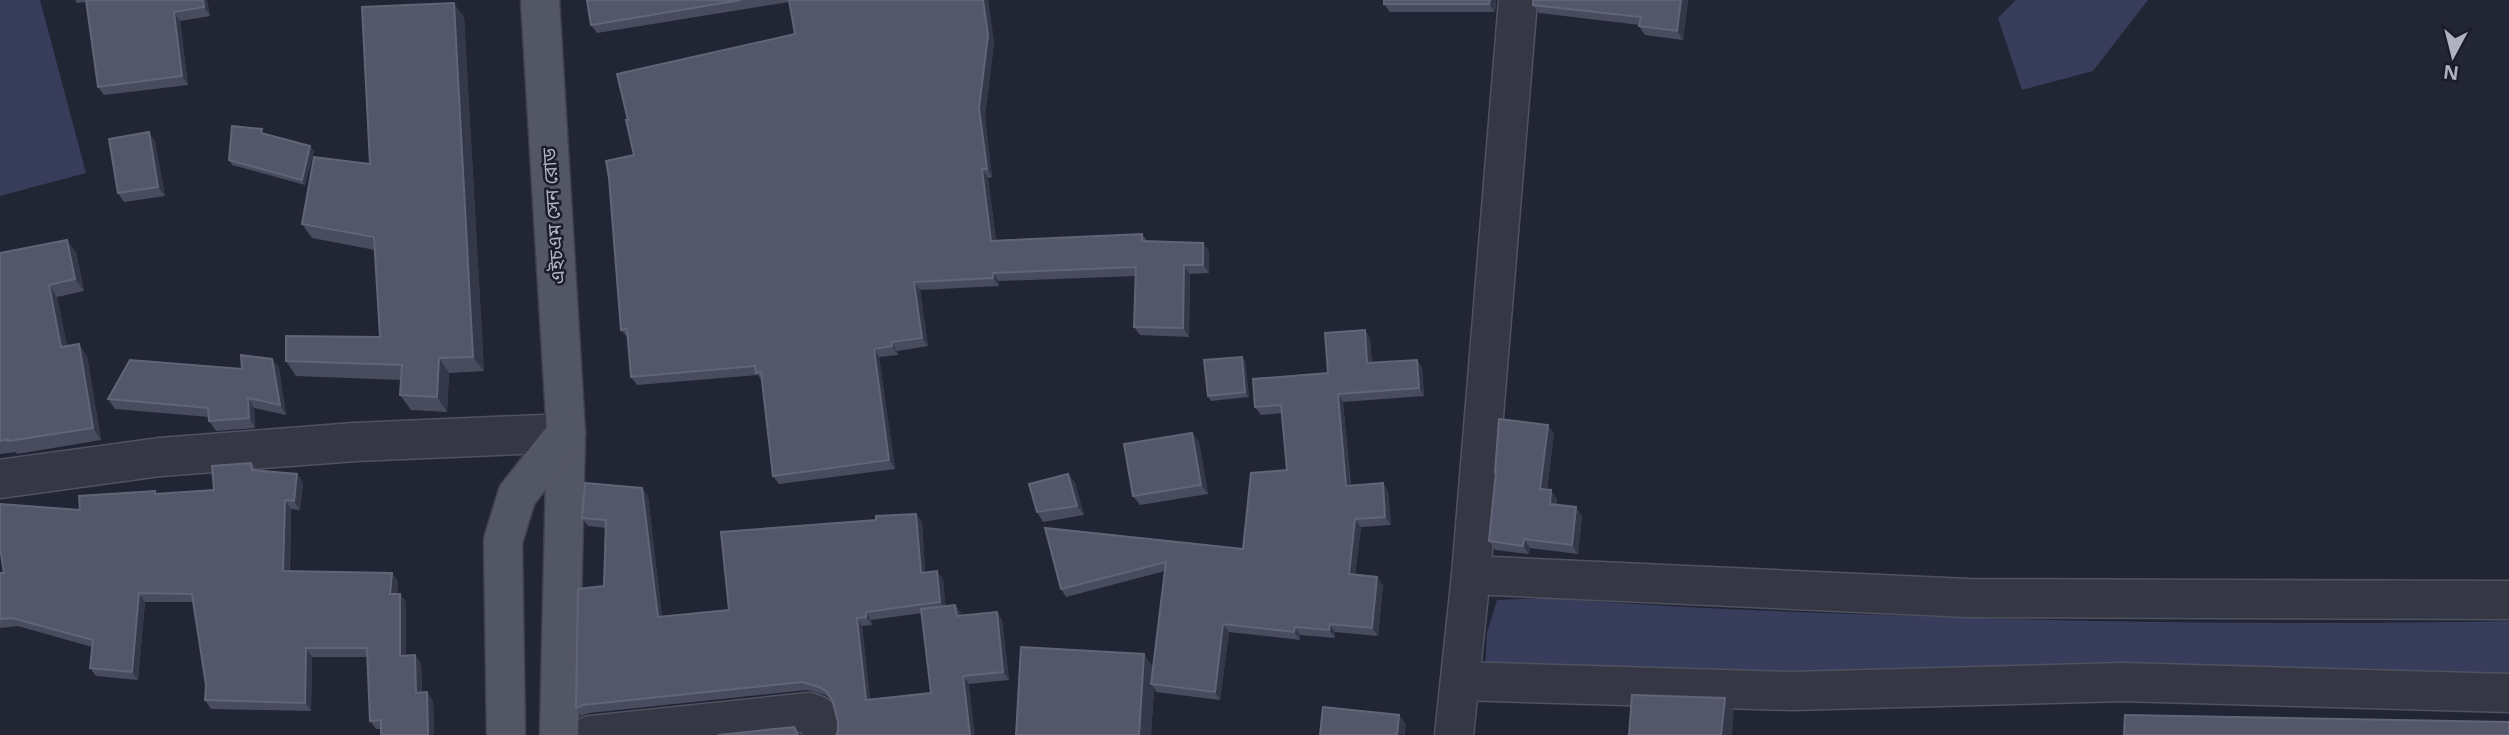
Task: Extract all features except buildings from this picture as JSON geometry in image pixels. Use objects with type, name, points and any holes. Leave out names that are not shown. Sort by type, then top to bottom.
[{"type":"main road","name":"এইচএম সেন রোড","points":[[540,0],[566,433],[559,735]]},
{"type":"main road","points":[[506,735],[503,541],[517,495],[566,433]]},
{"type":"street","points":[[1454,735],[1471,575],[1518,0]]},
{"type":"street","points":[[0,479],[160,457],[355,442],[566,433]]},
{"type":"street","points":[[1471,575],[1968,598],[2509,600]]},
{"type":"street","points":[[1460,681],[1792,691],[2123,682],[2509,693]]},
{"type":"street","points":[[591,735],[808,712],[817,715],[822,735]]},
{"type":"water","points":[[0,0],[40,0],[86,173],[0,196]]},
{"type":"water","points":[[2016,0],[2148,0],[2093,71],[2022,90],[1998,18]]},
{"type":"water","points":[[1545,598],[1744,610],[2013,619],[2296,623],[2509,621],[2509,680],[1485,673],[1487,633],[1497,600]]}]
